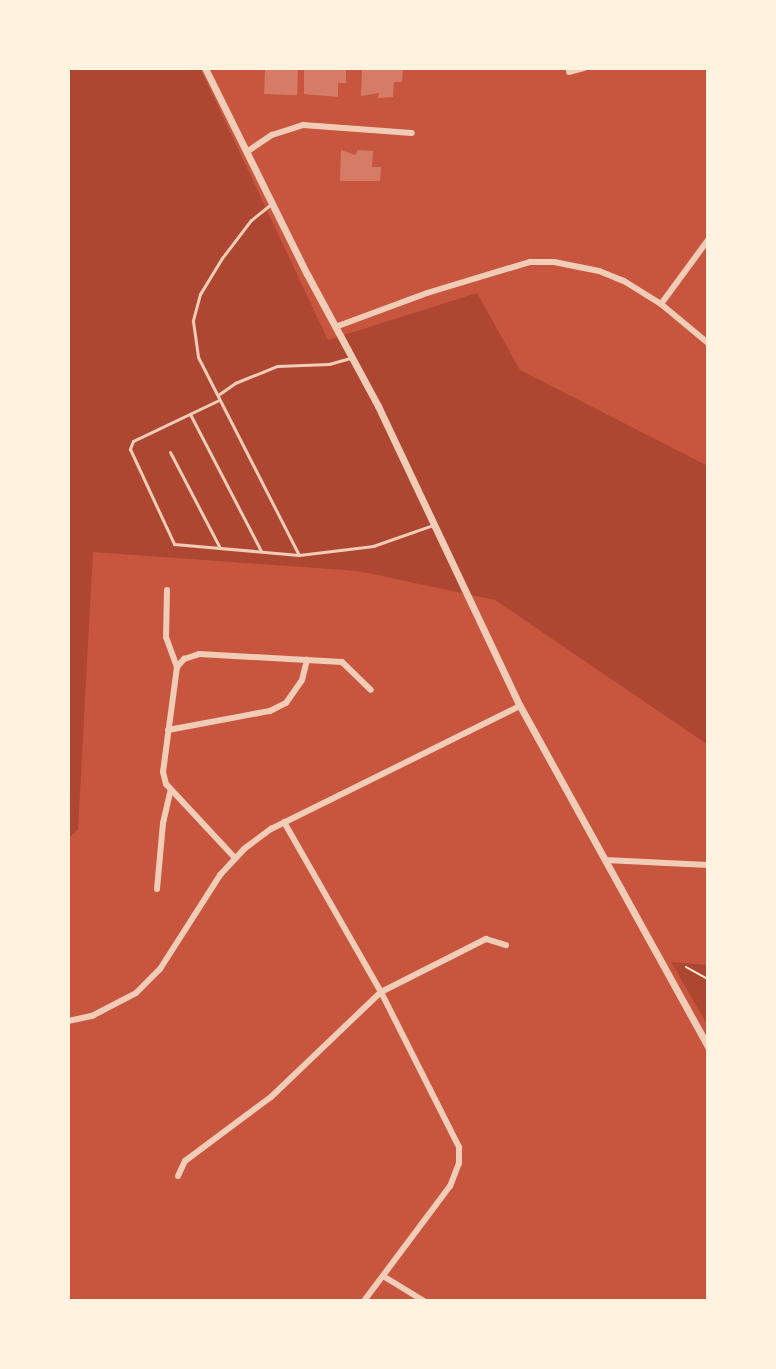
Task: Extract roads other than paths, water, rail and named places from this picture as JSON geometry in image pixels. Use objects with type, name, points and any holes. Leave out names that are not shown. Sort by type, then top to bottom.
[{"type":"street","points":[[205,68],[248,151],[271,204],[354,357],[520,706],[708,1047]]},
{"type":"street","points":[[569,72],[584,68]]},
{"type":"street","points":[[248,151],[272,135],[303,125],[412,133]]},
{"type":"street","points":[[661,304],[708,240]]},
{"type":"street","points":[[338,326],[427,293],[530,262],[599,271],[624,281],[661,304],[708,343]]},
{"type":"street","points":[[157,889],[170,792],[163,772],[177,667],[166,637],[167,590]]},
{"type":"street","points":[[177,667],[199,654],[342,662],[371,690]]},
{"type":"street","points":[[168,730],[270,711],[286,703],[302,680],[307,660]]},
{"type":"street","points":[[68,1021],[120,1004],[160,969],[220,875],[235,858],[284,822],[520,706]]},
{"type":"street","points":[[170,792],[204,822],[235,858]]},
{"type":"street","points":[[284,822],[381,992],[454,1132],[460,1154],[450,1186],[364,1301]]},
{"type":"street","points":[[605,860],[708,865]]},
{"type":"street","points":[[178,1176],[185,1161],[271,1097],[381,992],[486,939],[506,945]]},
{"type":"street","points":[[383,1276],[424,1301]]},
{"type":"lane","points":[[271,204],[251,220],[200,294],[193,321],[198,357],[299,555]]},
{"type":"lane","points":[[354,357],[329,364],[277,366],[235,383],[218,398],[190,414],[133,441],[130,449],[174,544],[299,555],[373,546],[435,524]]},
{"type":"lane","points":[[190,414],[261,551]]},
{"type":"lane","points":[[170,452],[220,548]]}]
